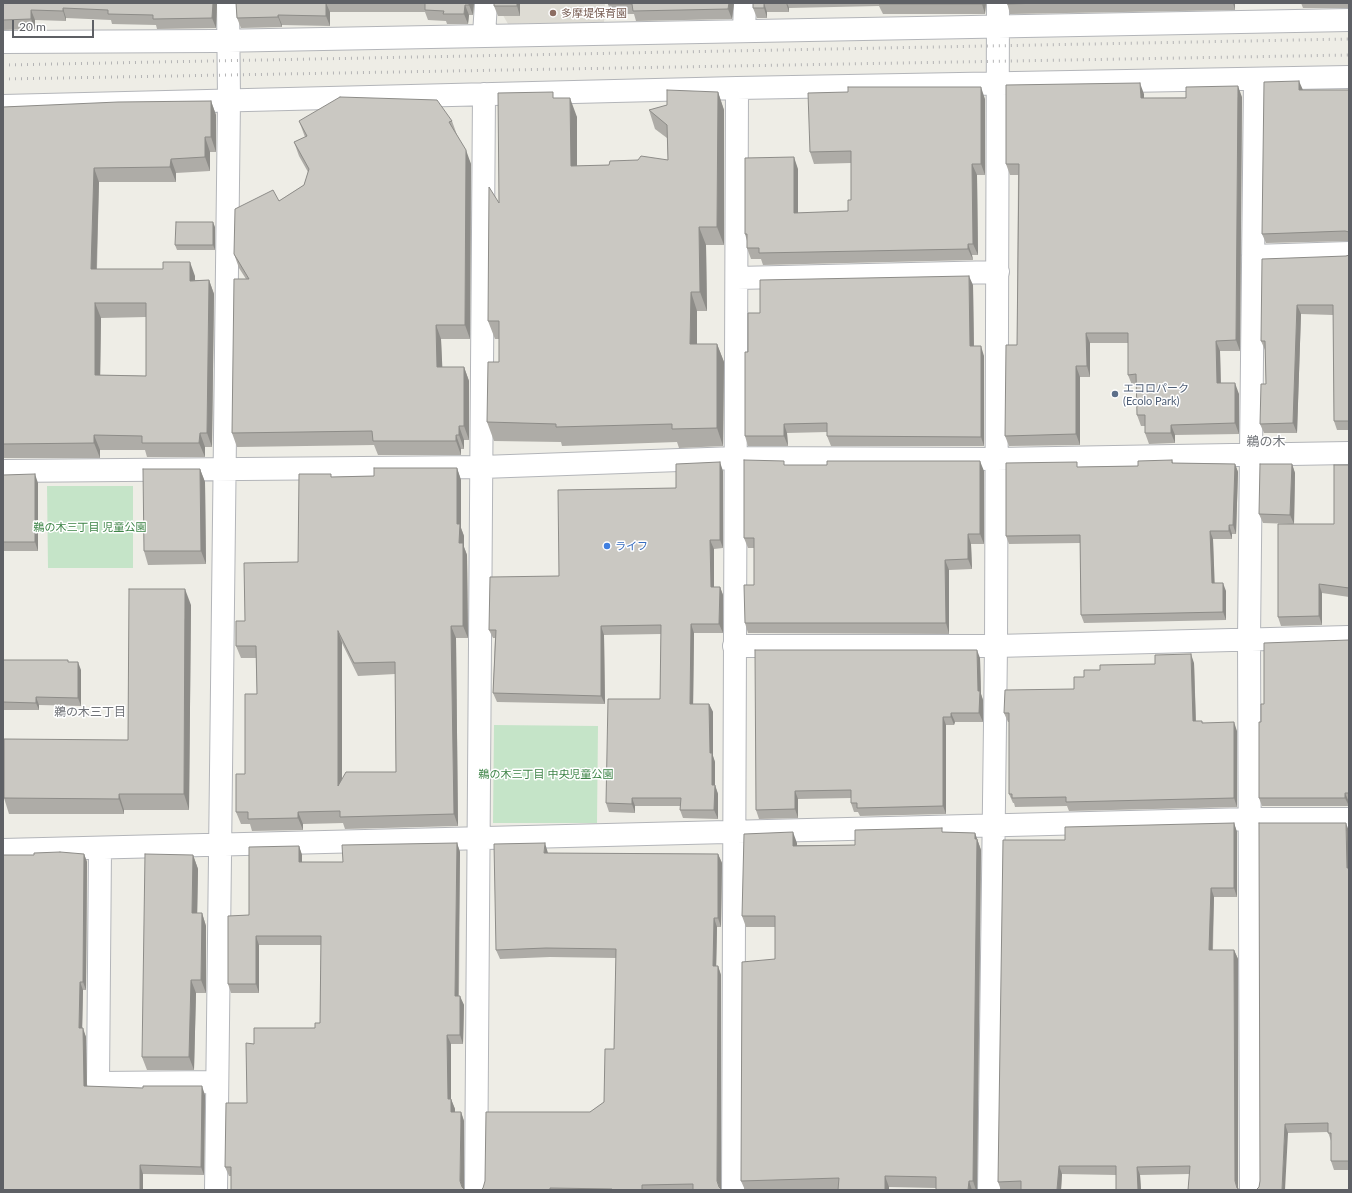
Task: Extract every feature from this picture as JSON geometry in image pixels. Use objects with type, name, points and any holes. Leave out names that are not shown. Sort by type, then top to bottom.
[{"type":"street","points":[[216,1190],[216,1082],[222,845],[224,468],[229,99],[227,41],[228,3]]},
{"type":"street","points":[[484,35],[486,3]]},
{"type":"street","points":[[744,31],[745,3]]},
{"type":"street","points":[[989,1190],[996,646],[999,84],[998,3]]},
{"type":"street","points":[[3,42],[227,41],[484,35],[998,27],[1258,12],[1349,20]]},
{"type":"street","points":[[3,106],[229,99],[737,88],[1349,78]]},
{"type":"street","points":[[1250,1190],[1249,639],[1255,79]]},
{"type":"street","points":[[733,1190],[737,88]]},
{"type":"street","points":[[476,1190],[484,94]]},
{"type":"street","points":[[1253,256],[1349,253]]},
{"type":"street","points":[[736,278],[998,272]]},
{"type":"street","points":[[3,471],[482,467],[736,458],[997,459],[1349,453]]},
{"type":"street","points":[[734,646],[996,646],[1349,637]]},
{"type":"street","points":[[3,850],[100,849],[479,838],[1250,820],[1349,819]]},
{"type":"street","points":[[100,849],[98,1083],[216,1082]]},
{"type":"shaded area","name":"多摩堤保育園","points":[[496,3],[605,3],[604,22],[508,24]]},
{"type":"green space","name":"鵜の木三丁目 児童公園","points":[[47,486],[133,486],[133,568],[48,568]]},
{"type":"green space","name":"鵜の木三丁目 中央児童公園","points":[[494,725],[598,726],[597,823],[493,823]]},
{"type":"building","points":[[3,3],[213,3],[212,18],[153,19],[153,15],[108,14],[108,10],[63,8],[63,11],[31,10],[31,19],[3,20]]},
{"type":"building","points":[[236,3],[326,3],[326,16],[278,15],[278,17],[237,18]]},
{"type":"building","points":[[425,3],[469,3],[469,5],[465,5],[464,14],[443,14],[444,11],[425,10]]},
{"type":"building","points":[[494,3],[517,3],[517,6],[494,6]]},
{"type":"building","points":[[608,3],[729,3],[728,9],[633,11],[632,4]]},
{"type":"building","points":[[753,3],[764,3],[764,8],[753,8]]},
{"type":"building","points":[[982,3],[982,4],[879,4]]},
{"type":"building","points":[[1007,3],[1044,3],[1007,4]]},
{"type":"building","points":[[1299,81],[1299,90],[1349,90],[1349,232],[1262,234],[1264,82]]},
{"type":"building","points":[[1140,83],[1141,98],[1186,98],[1186,87],[1238,86],[1236,340],[1216,341],[1217,383],[1235,383],[1235,423],[1171,425],[1171,433],[1145,433],[1145,415],[1137,415],[1136,374],[1128,375],[1128,333],[1086,333],[1087,366],[1076,366],[1076,434],[1005,436],[1006,345],[1017,345],[1019,164],[1006,164],[1006,85]]},
{"type":"building","points":[[848,87],[981,87],[981,164],[972,164],[973,244],[968,244],[968,249],[759,253],[759,248],[747,248],[747,234],[745,234],[745,158],[794,157],[794,213],[848,211],[848,200],[851,200],[851,151],[810,152],[808,93],[848,92]]},
{"type":"building","points":[[667,90],[718,92],[717,227],[699,227],[700,292],[691,292],[690,344],[717,344],[717,428],[672,429],[672,424],[556,427],[556,424],[487,422],[488,362],[499,362],[499,321],[488,321],[489,187],[499,203],[498,93],[553,92],[553,98],[570,98],[571,166],[609,165],[610,161],[638,160],[641,156],[668,160],[667,125],[649,110],[667,105]]},
{"type":"building","points":[[340,97],[437,100],[452,121],[449,122],[466,150],[465,325],[436,325],[437,367],[464,367],[464,426],[459,426],[459,435],[456,435],[456,441],[373,441],[372,431],[232,433],[234,279],[249,279],[234,254],[235,209],[273,190],[279,201],[304,185],[309,169],[294,142],[307,136],[299,121]]},
{"type":"building","points":[[211,101],[211,137],[205,137],[205,157],[171,159],[170,167],[94,168],[91,269],[163,269],[163,262],[190,262],[190,281],[209,280],[207,433],[200,433],[199,443],[142,443],[142,436],[94,435],[94,443],[3,444],[3,107],[118,102]],"holes":[[[95,303],[146,303],[146,376],[95,375]]]},
{"type":"building","points":[[176,222],[213,222],[213,245],[175,245]]},
{"type":"building","points":[[1349,255],[1349,421],[1334,421],[1333,305],[1297,305],[1293,423],[1260,424],[1261,384],[1266,384],[1265,341],[1261,341],[1262,259]]},
{"type":"building","points":[[969,276],[970,346],[981,346],[981,437],[827,436],[827,423],[784,424],[784,436],[745,436],[745,352],[748,352],[748,313],[760,313],[760,280]]},
{"type":"building","points":[[744,460],[784,461],[784,465],[827,465],[827,461],[980,461],[980,534],[968,534],[968,559],[945,560],[946,623],[745,623],[744,585],[754,585],[754,538],[744,538]]},
{"type":"building","points":[[1172,460],[1172,463],[1235,464],[1233,525],[1229,525],[1229,531],[1210,531],[1212,583],[1223,583],[1223,612],[1081,615],[1080,535],[1006,536],[1006,463],[1077,462],[1077,467],[1138,466],[1138,461]]},
{"type":"building","points":[[720,462],[720,540],[710,540],[711,587],[720,587],[719,624],[691,624],[690,704],[709,704],[712,785],[715,785],[714,810],[680,810],[681,798],[632,798],[632,804],[606,803],[608,699],[660,699],[661,625],[601,626],[601,696],[493,693],[496,630],[489,630],[490,577],[559,576],[558,490],[676,488],[676,464]]},
{"type":"building","points":[[1260,464],[1292,464],[1290,515],[1259,514]]},
{"type":"building","points":[[1334,465],[1349,465],[1349,588],[1319,584],[1319,616],[1278,617],[1278,524],[1334,524]]},
{"type":"building","points":[[374,468],[457,468],[457,524],[460,524],[459,543],[463,543],[463,626],[451,626],[454,814],[340,817],[340,811],[298,812],[298,818],[248,819],[248,812],[236,812],[236,774],[245,774],[245,694],[257,694],[256,646],[236,646],[236,621],[245,621],[244,563],[298,562],[299,474],[331,474],[331,477],[374,476]],"holes":[[[338,631],[354,663],[395,662],[396,772],[346,772],[338,786]]]},
{"type":"building","points":[[143,469],[200,469],[201,551],[144,551]]},
{"type":"building","points":[[35,474],[35,542],[3,542],[3,475]]},
{"type":"building","points":[[129,589],[185,589],[184,794],[119,794],[119,799],[4,798],[4,739],[128,740]]},
{"type":"building","points":[[1349,640],[1349,793],[1345,793],[1345,798],[1259,798],[1259,722],[1261,722],[1261,704],[1264,704],[1264,643]]},
{"type":"building","points":[[755,650],[977,650],[978,691],[980,691],[979,713],[951,713],[951,717],[943,717],[943,806],[857,808],[857,803],[851,803],[851,790],[795,791],[795,809],[756,810]]},
{"type":"building","points":[[1191,654],[1193,721],[1202,721],[1202,723],[1234,722],[1234,798],[1066,802],[1066,797],[1012,798],[1012,794],[1009,794],[1009,713],[1004,713],[1005,690],[1074,689],[1074,677],[1084,677],[1084,670],[1100,670],[1100,665],[1155,664],[1155,655]]},
{"type":"building","points":[[3,660],[68,660],[68,662],[78,662],[78,698],[36,697],[36,703],[3,702]]},
{"type":"building","points":[[1234,823],[1234,888],[1211,888],[1209,950],[1234,950],[1235,1181],[1237,1188],[1240,1190],[1188,1190],[1190,1166],[1137,1167],[1138,1190],[1116,1190],[1116,1166],[1059,1166],[1057,1190],[1021,1190],[1021,1181],[998,1182],[1003,840],[1065,840],[1065,827]]},
{"type":"building","points":[[1259,823],[1346,823],[1347,868],[1349,868],[1349,1161],[1331,1161],[1331,1133],[1328,1133],[1328,1123],[1285,1124],[1282,1190],[1256,1190],[1259,1187],[1260,1181]]},
{"type":"building","points":[[942,828],[942,832],[975,833],[975,839],[977,839],[973,1181],[969,1181],[968,1190],[936,1190],[936,1177],[885,1176],[885,1190],[838,1190],[839,1178],[741,1181],[742,962],[775,959],[775,916],[742,916],[744,834],[793,832],[793,846],[855,845],[855,830]]},
{"type":"building","points":[[457,843],[455,996],[460,996],[460,1035],[447,1035],[448,1099],[451,1099],[451,1112],[461,1112],[460,1181],[465,1190],[231,1190],[231,1167],[225,1167],[226,1103],[247,1103],[246,1043],[254,1044],[254,1028],[315,1028],[315,1023],[320,1023],[321,936],[256,936],[256,984],[228,984],[228,916],[249,915],[249,847],[299,846],[299,862],[343,862],[342,845]]},
{"type":"building","points":[[545,843],[544,853],[718,854],[718,918],[714,918],[713,966],[718,966],[717,1181],[722,1190],[693,1190],[693,1184],[642,1185],[642,1190],[550,1188],[550,1190],[481,1190],[485,1181],[486,1112],[590,1112],[604,1102],[605,1049],[614,1049],[616,949],[546,948],[496,950],[494,844]]},
{"type":"building","points":[[60,852],[84,854],[83,982],[80,982],[79,1028],[83,1028],[84,1086],[143,1088],[143,1086],[202,1086],[201,1167],[140,1165],[140,1190],[3,1190],[3,855],[34,855],[34,853]]},
{"type":"building","points":[[145,854],[193,855],[192,913],[202,913],[201,980],[191,980],[189,1057],[142,1057]]},
{"type":"railway","points":[[3,65],[1349,39]]},
{"type":"railway","points":[[3,79],[1349,55]]},
{"type":"place","name":"多摩堤保育園","points":[[553,13]]},
{"type":"place","name":"エコロパーク (Ecolo Park)","points":[[1115,394]]},
{"type":"place","name":"ライフ","points":[[607,546]]},
{"type":"district","name":"鵜の木","points":[[1266,442]]},
{"type":"district","name":"鵜の木三丁目","points":[[90,712]]}]
